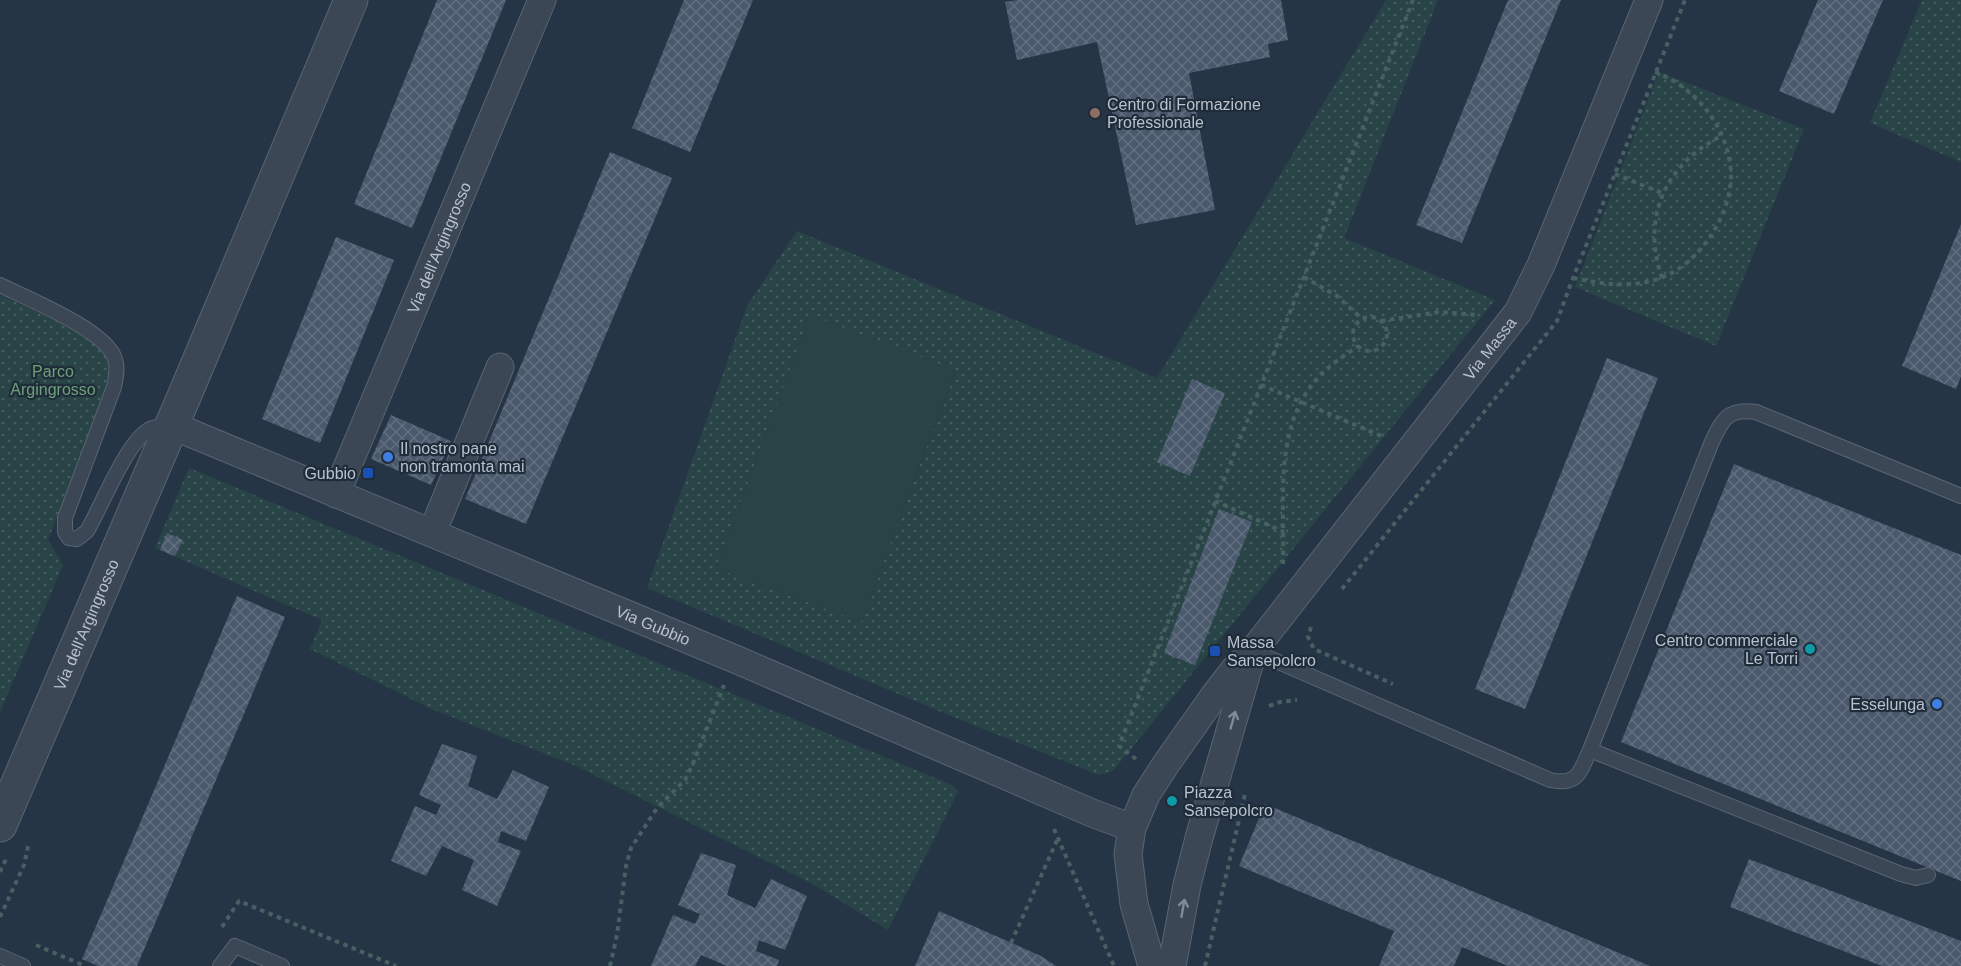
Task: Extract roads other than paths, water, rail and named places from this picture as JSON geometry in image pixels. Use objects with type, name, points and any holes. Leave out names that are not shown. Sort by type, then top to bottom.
[{"type":"street","name":"Via dell'Argingrosso","points":[[0,825],[351,0]]},
{"type":"street","name":"Via dell'Argingrosso","points":[[336,494],[542,0]]},
{"type":"street","name":"Via Massa","points":[[1253,651],[1288,587],[1518,312],[1541,265],[1649,0]]},
{"type":"street","points":[[432,533],[500,367]]},
{"type":"street","name":"Via Gubbio","points":[[171,426],[735,659],[1092,813],[1132,828]]},
{"type":"street","points":[[1152,966],[1134,904],[1128,854],[1132,828],[1146,795],[1166,764],[1214,696],[1235,669],[1253,651]]},
{"type":"street","points":[[1172,966],[1196,848],[1253,651]]},
{"type":"lane","points":[[0,285],[88,330],[107,345],[115,358],[117,370],[114,387],[65,518],[65,532],[69,538],[77,539],[87,531],[138,439],[152,428],[171,426]]},
{"type":"lane","points":[[1253,651],[1550,780],[1571,781],[1580,771],[1590,750],[1720,423],[1732,413],[1744,410],[1756,412],[1961,496]]},
{"type":"lane","points":[[1590,750],[1901,874],[1916,878],[1928,875]]},
{"type":"lane","points":[[220,966],[235,946],[282,966]]},
{"type":"lane","points":[[0,956],[23,966]]},
{"type":"place","name":"Centro di Formazione Professionale","points":[[1095,113]]},
{"type":"place","name":"Il nostro pane non tramonta mai","points":[[388,457]]},
{"type":"place","name":"Gubbio","points":[[368,473]]},
{"type":"place","name":"Centro commerciale Le Torri","points":[[1810,649]]},
{"type":"place","name":"Massa Sansepolcro","points":[[1215,651]]},
{"type":"place","name":"Esselunga","points":[[1937,704]]},
{"type":"place","name":"Piazza Sansepolcro","points":[[1172,801]]},
{"type":"park label","name":"Parco Argingrosso","points":[[53,380]]}]
